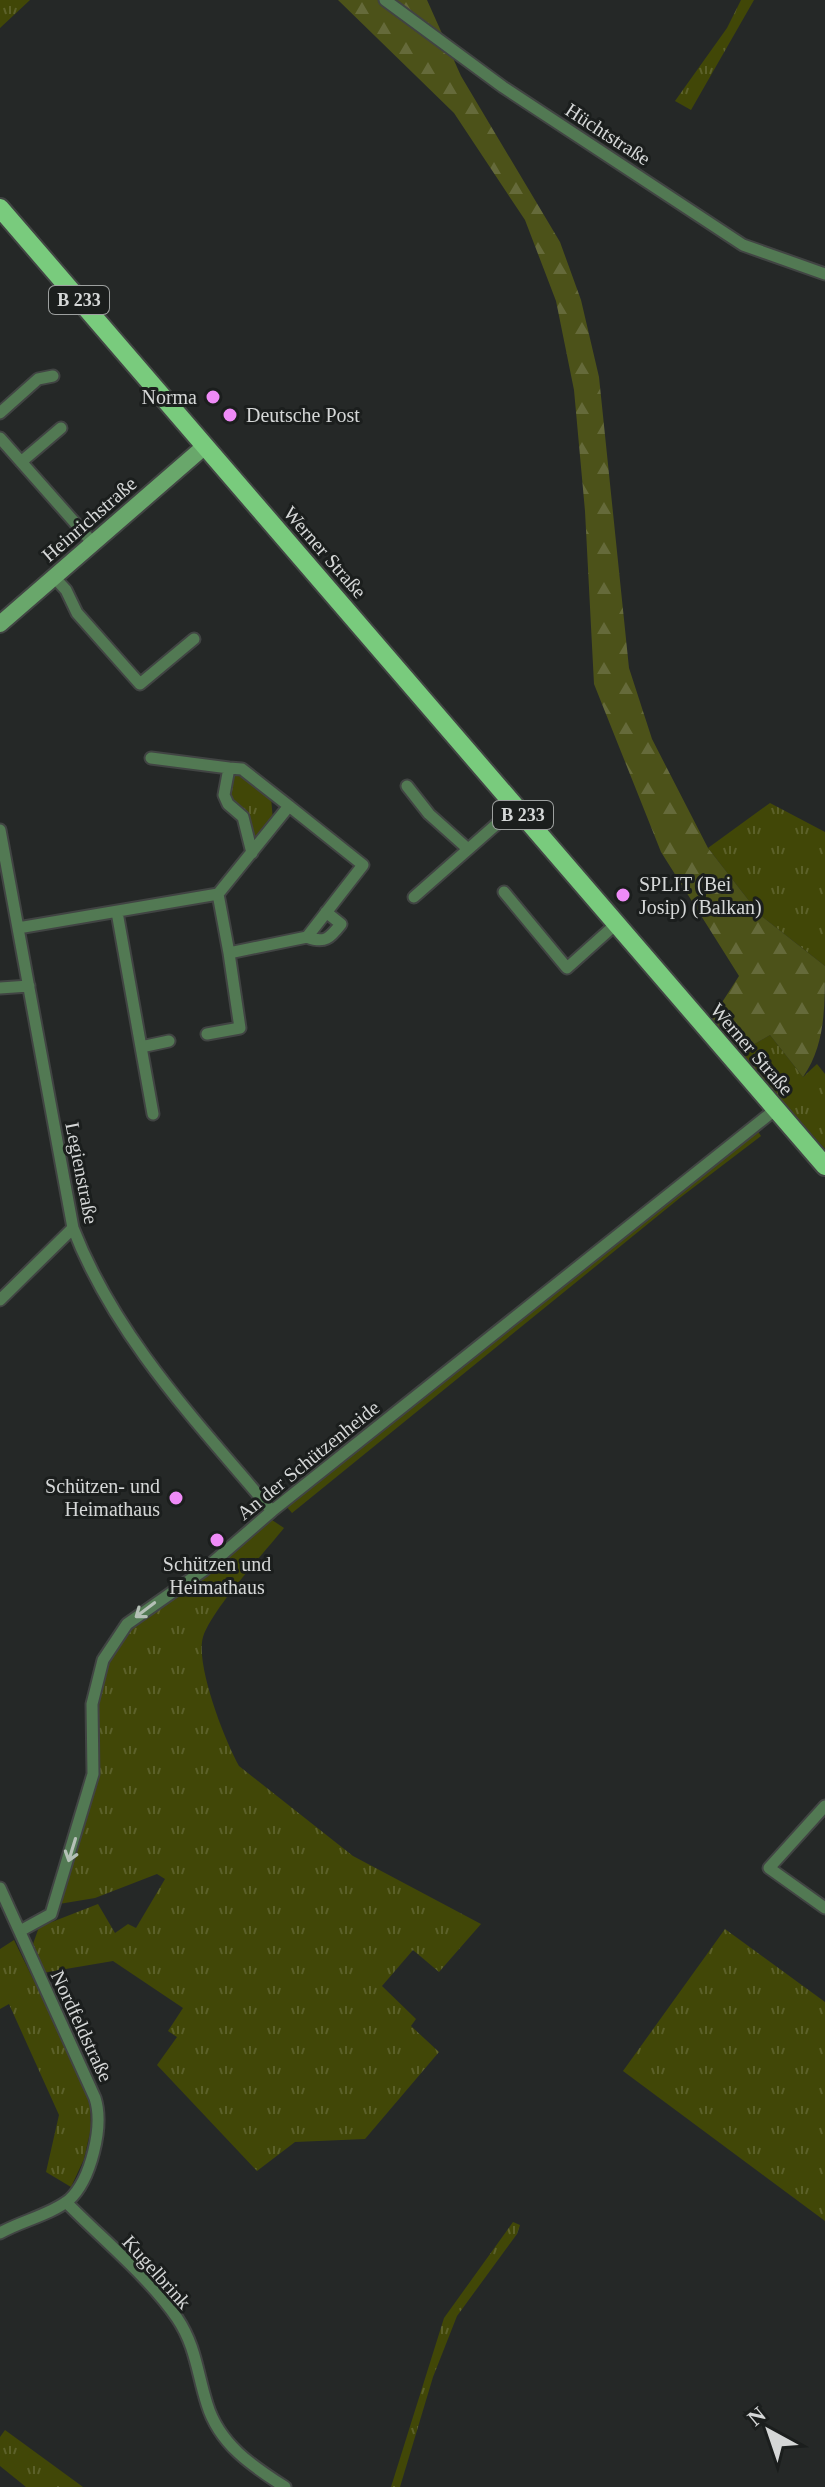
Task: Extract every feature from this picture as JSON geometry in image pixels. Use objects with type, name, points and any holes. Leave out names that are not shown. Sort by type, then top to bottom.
[{"type":"main road","name":"Werner Straße","points":[[0,208],[825,1166]]},
{"type":"street","name":"Hüchtstraße","points":[[385,0],[503,87],[743,245],[825,274]]},
{"type":"street","points":[[0,413],[38,379],[53,376]]},
{"type":"street","points":[[21,462],[61,428]]},
{"type":"street","points":[[0,438],[92,542]]},
{"type":"street","name":"Heinrichstraße","points":[[0,624],[205,446]]},
{"type":"street","points":[[53,576],[66,590],[77,613],[140,684],[194,639]]},
{"type":"street","points":[[151,758],[242,769],[363,865],[307,937]]},
{"type":"street","points":[[229,768],[224,795],[228,804],[243,817],[252,853]]},
{"type":"street","points":[[407,786],[429,814],[468,849]]},
{"type":"street","points":[[18,928],[218,894],[289,806]]},
{"type":"street","points":[[414,897],[516,807]]},
{"type":"street","name":"Legienstraße","points":[[0,831],[73,1228],[89,1269],[111,1309],[162,1380],[272,1511]]},
{"type":"street","points":[[504,892],[567,968],[616,924]]},
{"type":"street","points":[[207,1034],[240,1028],[218,894]]},
{"type":"street","points":[[117,912],[153,1114]]},
{"type":"street","points":[[229,953],[307,937],[318,941],[329,939],[341,924],[326,912]]},
{"type":"street","points":[[0,988],[29,986]]},
{"type":"street","points":[[141,1047],[169,1041]]},
{"type":"street","name":"An der Schützenheide","points":[[20,1931],[51,1914],[93,1774],[92,1704],[103,1660],[127,1624],[204,1570],[272,1511],[776,1109]]},
{"type":"street","points":[[0,1300],[73,1228]]},
{"type":"street","points":[[825,1806],[769,1868],[825,1908]]},
{"type":"street","name":"Nordfeldstraße","points":[[0,1888],[97,2105],[97,2130],[90,2158],[76,2192],[66,2202]]},
{"type":"street","points":[[0,2233],[66,2202]]},
{"type":"street","name":"Kugelbrink","points":[[66,2202],[175,2315],[192,2341],[207,2404],[234,2451],[285,2487]]},
{"type":"green space","points":[[0,0],[30,0],[0,28]]},
{"type":"green space","points":[[338,0],[427,0],[461,76],[560,242],[581,300],[599,377],[629,668],[652,739],[708,848],[760,915],[825,966],[820,1039],[803,1077],[770,1035],[739,1053],[710,1021],[739,976],[661,852],[594,684],[585,511],[574,390],[556,301],[525,220],[454,113]]},
{"type":"green space","points":[[741,0],[754,0],[691,110],[675,101],[727,28]]},
{"type":"green space","points":[[231,775],[247,777],[271,797],[273,821],[255,844],[228,796]]},
{"type":"green space","points":[[770,803],[825,832],[825,966],[760,915],[708,848]]},
{"type":"green space","points":[[770,1035],[803,1077],[817,1064],[825,1074],[825,1149],[739,1053]]},
{"type":"green space","points":[[757,1130],[761,1136],[681,1197],[292,1513],[286,1506]]},
{"type":"green space","points":[[269,1518],[284,1528],[227,1597],[203,1637],[207,1684],[219,1722],[239,1766],[353,1856],[481,1924],[439,1972],[413,1950],[382,1986],[416,2019],[411,2026],[439,2052],[365,2139],[295,2142],[257,2171],[157,2065],[177,2037],[168,2031],[183,2008],[113,1961],[42,1973],[33,1944],[39,1927],[98,1904],[115,1933],[128,1924],[136,1928],[165,1879],[157,1874],[95,1898],[59,1904],[98,1777],[99,1695],[107,1663],[133,1624]]},
{"type":"green space","points":[[725,1929],[825,2002],[825,2221],[623,2071]]},
{"type":"green space","points":[[14,1940],[79,2073],[90,2106],[91,2128],[84,2159],[71,2187],[46,2172],[59,2115],[9,2004],[0,2009],[0,1949]]},
{"type":"green space","points":[[513,2222],[520,2225],[517,2234],[457,2316],[433,2377],[400,2487],[391,2487],[444,2318]]},
{"type":"green space","points":[[5,2430],[83,2487],[26,2487],[0,2466],[0,2437]]},
{"type":"place","name":"Norma","points":[[213,397]]},
{"type":"place","name":"Deutsche Post","points":[[230,415]]},
{"type":"place","name":"SPLIT (Bei Josip) (Balkan)","points":[[623,895]]},
{"type":"place","name":"Schützen- und Heimathaus","points":[[176,1498]]},
{"type":"place","name":"Schützen und Heimathaus","points":[[217,1540]]}]
